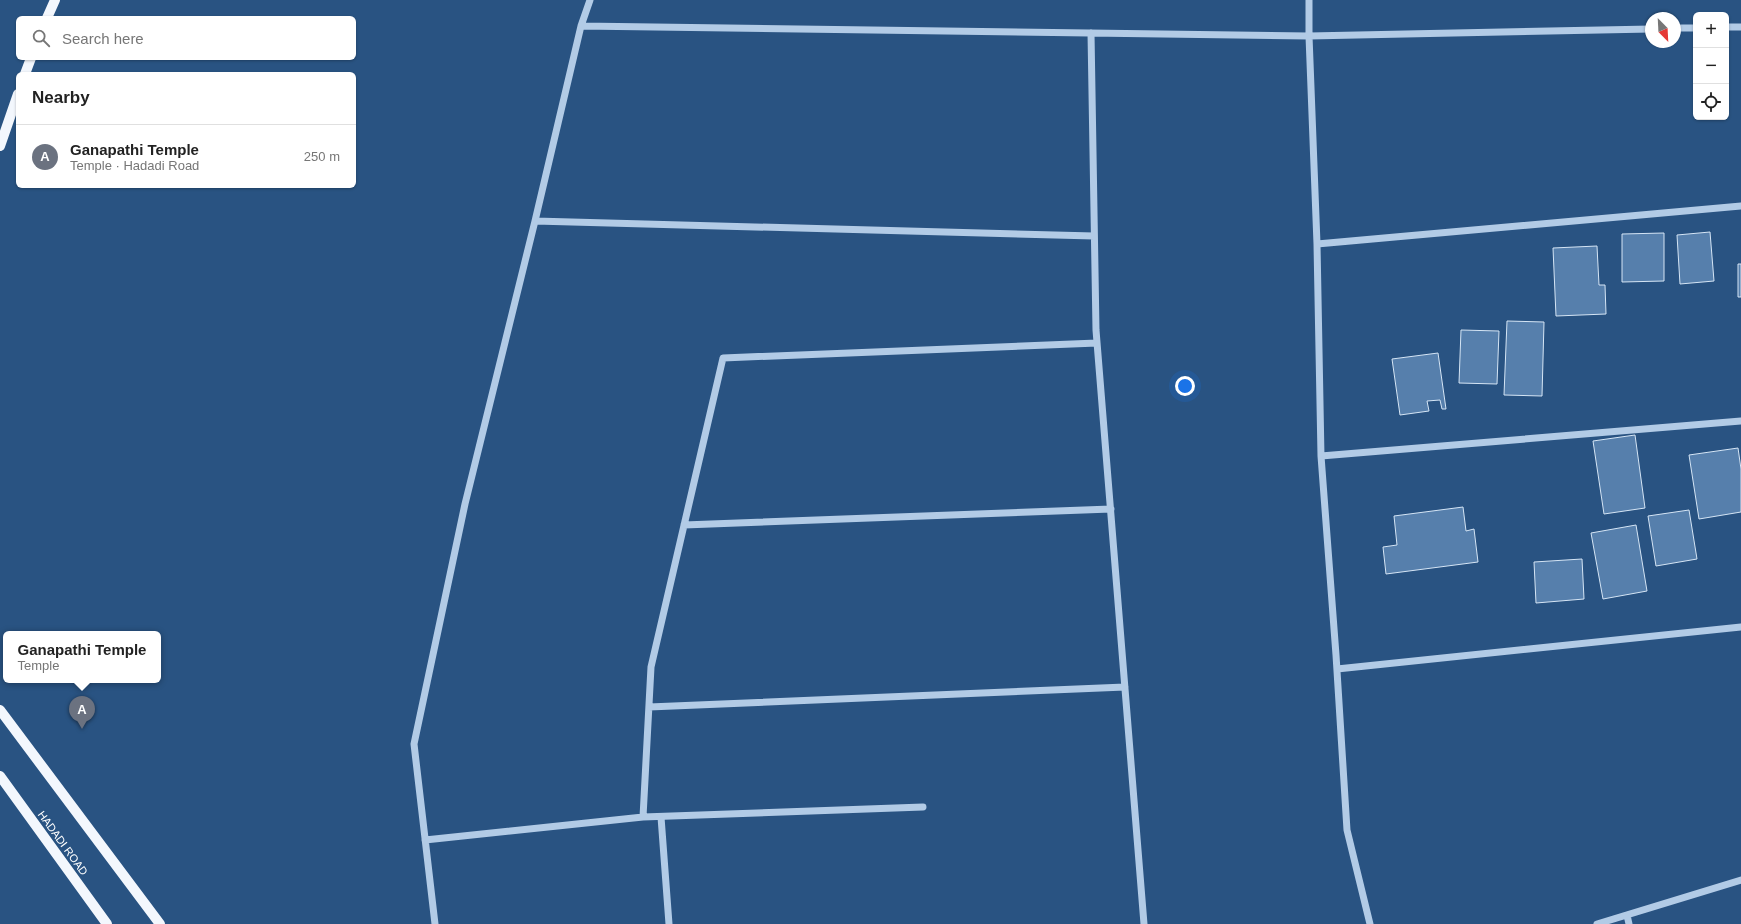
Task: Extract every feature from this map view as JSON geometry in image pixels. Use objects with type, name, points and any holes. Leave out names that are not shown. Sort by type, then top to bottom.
[{"type":"main road","points":[[48,16],[54,0]]},
{"type":"main road","points":[[26,72],[30,60]]},
{"type":"main road","points":[[0,146],[16,100]]},
{"type":"main road","points":[[0,710],[160,924]]},
{"type":"main road","name":"HADADI ROAD","points":[[0,776],[108,924]]},
{"type":"street","points":[[435,924],[414,744],[465,504],[535,221],[581,26],[590,0]]},
{"type":"street","points":[[1309,0],[1317,244],[1321,456],[1347,830],[1370,924]]},
{"type":"street","points":[[581,26],[1309,36],[1645,29]]},
{"type":"street","points":[[1729,27],[1741,27]]},
{"type":"street","points":[[1681,28],[1693,28]]},
{"type":"street","points":[[1091,33],[1097,343],[1143,924]]},
{"type":"street","points":[[1317,244],[1741,206]]},
{"type":"street","points":[[535,221],[1094,236]]},
{"type":"street","points":[[643,817],[651,667],[723,358],[1097,343]]},
{"type":"street","points":[[1321,456],[1741,421]]},
{"type":"street","points":[[684,525],[1110,509]]},
{"type":"street","points":[[1337,669],[1741,627]]},
{"type":"street","points":[[649,707],[1125,687]]},
{"type":"street","points":[[425,840],[643,817],[923,807]]},
{"type":"street","points":[[661,817],[669,924]]},
{"type":"street","points":[[1597,924],[1741,880]]},
{"type":"street","points":[[1627,915],[1629,924]]},
{"type":"building","points":[[1710,232],[1714,281],[1680,284],[1677,235]]},
{"type":"building","points":[[1664,233],[1664,281],[1622,282],[1622,234]]},
{"type":"building","points":[[1597,246],[1599,285],[1605,285],[1606,314],[1556,316],[1553,248]]},
{"type":"building","points":[[1738,264],[1741,264],[1741,297],[1738,297]]},
{"type":"building","points":[[1507,321],[1544,322],[1542,396],[1504,395]]},
{"type":"building","points":[[1461,330],[1499,331],[1497,384],[1459,383]]},
{"type":"building","points":[[1438,353],[1446,409],[1442,409],[1440,400],[1427,401],[1429,411],[1400,415],[1392,359]]},
{"type":"building","points":[[1635,435],[1645,508],[1604,514],[1593,441]]},
{"type":"building","points":[[1738,448],[1741,469],[1741,512],[1699,519],[1689,455]]},
{"type":"building","points":[[1463,507],[1466,531],[1474,529],[1478,562],[1386,574],[1383,547],[1397,545],[1394,516]]},
{"type":"building","points":[[1689,510],[1697,559],[1656,566],[1648,516]]},
{"type":"building","points":[[1636,525],[1647,591],[1603,599],[1591,533]]},
{"type":"building","points":[[1582,559],[1584,599],[1536,603],[1534,562]]},
{"type":"place","name":"Ganapathi Temple","points":[[82,729]]}]
